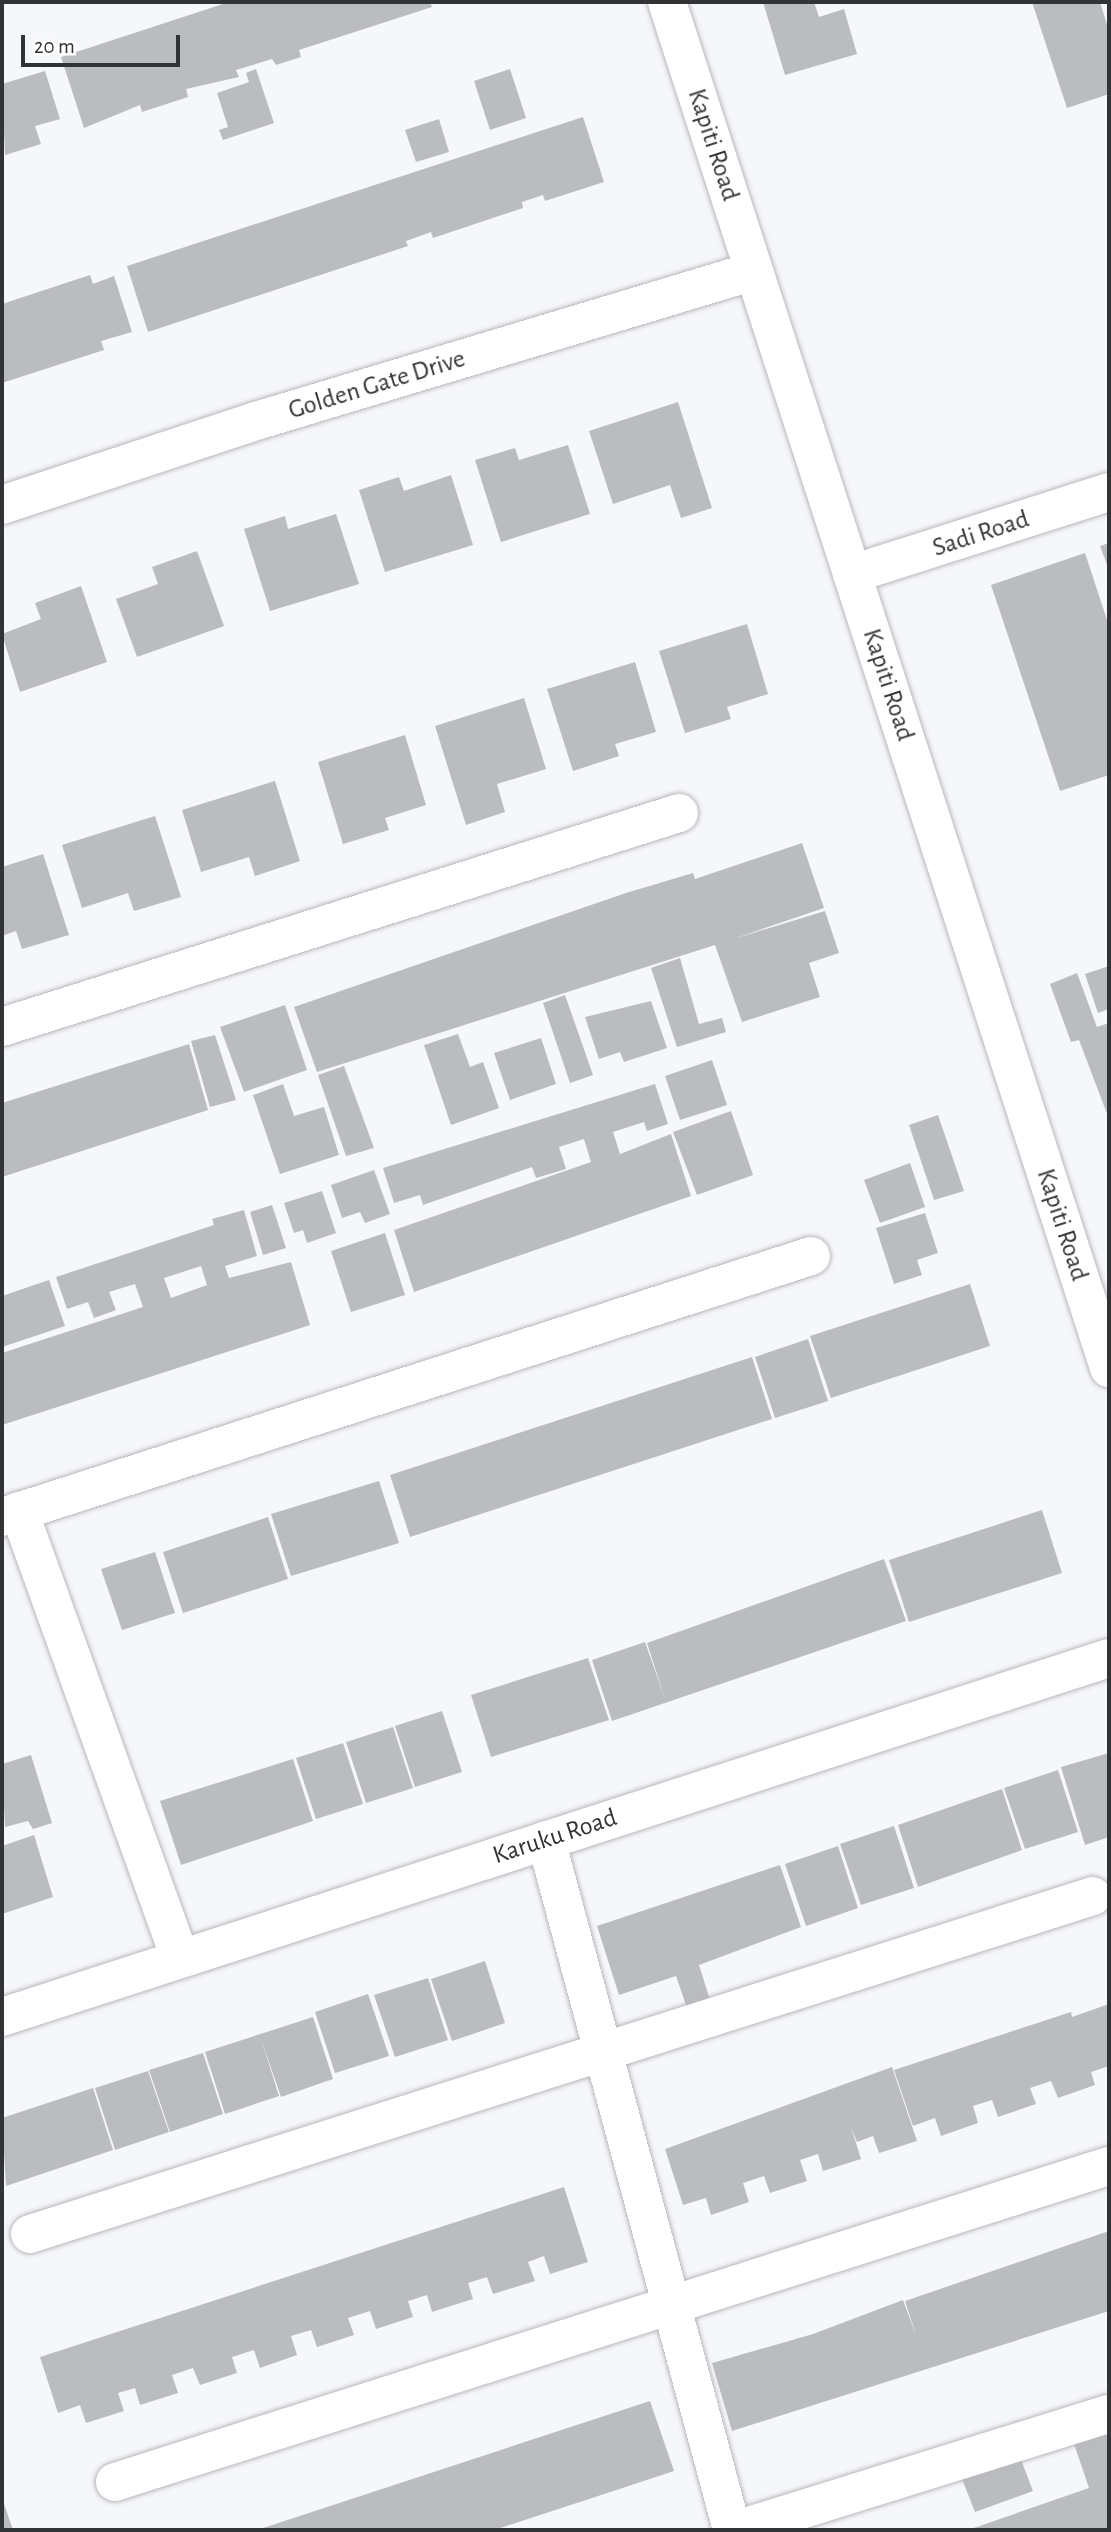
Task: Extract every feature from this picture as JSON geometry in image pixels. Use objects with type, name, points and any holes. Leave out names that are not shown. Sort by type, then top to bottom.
[{"type":"street","name":"Kapiti Road","points":[[667,2],[852,574],[1097,1291],[1109,1368]]},
{"type":"street","name":"Golden Gate Drive","points":[[2,505],[257,421],[754,271]]},
{"type":"street","name":"Sadi Road","points":[[852,574],[1109,492]]},
{"type":"street","points":[[2,1027],[679,813]]},
{"type":"street","points":[[179,1956],[10,1514],[811,1256]]},
{"type":"street","name":"Karuku Road","points":[[2,2017],[179,1956],[1109,1658]]},
{"type":"street","points":[[547,1840],[670,2306],[734,2530],[1109,2414]]},
{"type":"street","points":[[30,2234],[1093,1896]]},
{"type":"street","points":[[115,2482],[1109,2166]]},
{"type":"building","points":[[229,2],[430,2],[432,7],[299,50],[301,57],[276,65],[272,59],[236,70],[239,77],[186,89],[188,97],[142,112],[140,105],[84,128],[61,57]]},
{"type":"building","points":[[763,2],[814,2],[819,17],[844,9],[857,54],[785,75]]},
{"type":"building","points":[[1032,2],[1100,2],[1109,31],[1109,94],[1067,108]]},
{"type":"building","points":[[256,69],[274,123],[223,140],[219,130],[228,127],[217,93],[249,82],[246,73]]},
{"type":"building","points":[[510,69],[526,118],[490,130],[474,81]]},
{"type":"building","points":[[45,71],[60,119],[35,126],[41,144],[5,155],[2,84]]},
{"type":"building","points":[[583,117],[604,182],[545,201],[543,195],[522,202],[523,208],[433,238],[431,232],[406,241],[408,246],[148,332],[127,266]]},
{"type":"building","points":[[439,119],[449,152],[416,162],[405,130]]},
{"type":"building","points":[[90,275],[93,284],[114,276],[132,332],[101,341],[104,350],[2,383],[2,304]]},
{"type":"building","points":[[678,402],[712,508],[681,518],[670,485],[613,504],[589,431]]},
{"type":"building","points":[[568,445],[590,514],[501,542],[475,460],[515,448],[519,460]]},
{"type":"building","points":[[451,475],[473,545],[385,572],[359,490],[399,477],[404,491]]},
{"type":"building","points":[[336,514],[359,584],[270,611],[244,529],[285,516],[288,529]]},
{"type":"building","points":[[1109,543],[1109,570],[1100,546]]},
{"type":"building","points":[[197,551],[224,626],[137,657],[116,599],[158,584],[152,567]]},
{"type":"building","points":[[1085,553],[1109,626],[1109,775],[1060,791],[991,585]]},
{"type":"building","points":[[81,586],[107,662],[20,692],[2,634],[41,619],[35,603]]},
{"type":"building","points":[[747,624],[768,694],[727,707],[731,719],[685,733],[659,651]]},
{"type":"building","points":[[635,662],[656,732],[615,744],[619,756],[573,771],[547,689]]},
{"type":"building","points":[[524,698],[546,769],[497,784],[505,812],[466,825],[435,726]]},
{"type":"building","points":[[405,735],[426,805],[385,818],[389,830],[343,844],[318,762]]},
{"type":"building","points":[[275,781],[300,861],[255,876],[249,857],[201,872],[182,810]]},
{"type":"building","points":[[155,816],[181,897],[134,911],[128,893],[82,908],[62,845]]},
{"type":"building","points":[[802,843],[824,908],[730,940],[825,911],[839,953],[809,963],[820,997],[742,1022],[715,945],[317,1072],[294,1007],[626,893],[693,873],[695,879]]},
{"type":"building","points":[[43,854],[69,935],[22,949],[16,931],[2,936],[2,867]]},
{"type":"building","points":[[680,958],[699,1024],[722,1018],[726,1032],[677,1047],[651,968]]},
{"type":"building","points":[[1109,966],[1109,1009],[1098,1013],[1085,974]]},
{"type":"building","points":[[1077,973],[1097,1027],[1109,1023],[1109,1119],[1079,1040],[1071,1042],[1050,984]]},
{"type":"building","points":[[565,995],[593,1075],[570,1083],[543,1003]]},
{"type":"building","points":[[651,1001],[667,1048],[624,1062],[620,1052],[599,1059],[585,1017]]},
{"type":"building","points":[[285,1005],[307,1070],[244,1092],[220,1027]]},
{"type":"building","points":[[458,1034],[470,1067],[483,1062],[499,1108],[451,1125],[424,1045]]},
{"type":"building","points":[[215,1035],[236,1100],[210,1107],[191,1041]]},
{"type":"building","points":[[541,1038],[556,1084],[510,1100],[494,1053]]},
{"type":"building","points":[[189,1044],[208,1110],[2,1177],[2,1103]]},
{"type":"building","points":[[712,1060],[727,1105],[680,1120],[665,1076]]},
{"type":"building","points":[[344,1066],[374,1148],[346,1156],[318,1075]]},
{"type":"building","points":[[283,1084],[294,1116],[324,1107],[339,1155],[280,1174],[253,1095]]},
{"type":"building","points":[[655,1084],[668,1124],[647,1131],[644,1122],[613,1132],[620,1154],[671,1134],[691,1196],[414,1292],[394,1230],[591,1162],[584,1139],[559,1147],[566,1169],[536,1178],[532,1167],[423,1205],[420,1195],[394,1203],[383,1168]]},
{"type":"building","points":[[731,1111],[753,1175],[697,1195],[673,1132]]},
{"type":"building","points":[[938,1115],[964,1191],[934,1200],[909,1125]]},
{"type":"building","points":[[910,1163],[925,1207],[880,1223],[864,1180]]},
{"type":"building","points":[[374,1170],[390,1214],[365,1223],[360,1212],[342,1218],[331,1185]]},
{"type":"building","points":[[322,1191],[336,1233],[307,1243],[303,1230],[294,1233],[284,1203]]},
{"type":"building","points":[[272,1205],[286,1248],[263,1255],[250,1212]]},
{"type":"building","points":[[244,1210],[257,1256],[225,1266],[229,1278],[291,1262],[310,1325],[2,1425],[2,1353],[143,1307],[135,1284],[109,1292],[116,1310],[94,1318],[88,1302],[67,1309],[56,1277],[214,1225],[212,1219]],"holes":[[[201,1266],[207,1285],[171,1298],[164,1278]]]},
{"type":"building","points":[[925,1213],[938,1253],[917,1260],[922,1275],[894,1284],[876,1228]]},
{"type":"building","points":[[385,1233],[405,1295],[351,1312],[331,1251]]},
{"type":"building","points":[[49,1280],[65,1326],[2,1347],[2,1296]]},
{"type":"building","points":[[970,1284],[990,1346],[831,1398],[810,1336]]},
{"type":"building","points":[[808,1339],[828,1401],[775,1418],[755,1357]]},
{"type":"building","points":[[752,1357],[772,1419],[410,1537],[390,1475]]},
{"type":"building","points":[[379,1481],[399,1543],[291,1576],[271,1514]]},
{"type":"building","points":[[1042,1510],[1062,1573],[909,1622],[889,1560]]},
{"type":"building","points":[[268,1517],[288,1579],[183,1613],[163,1552]]},
{"type":"building","points":[[155,1552],[175,1613],[122,1630],[101,1569]]},
{"type":"building","points":[[884,1559],[906,1621],[612,1721],[592,1660],[645,1642],[665,1699],[647,1643]]},
{"type":"building","points":[[588,1658],[609,1720],[491,1757],[471,1695]]},
{"type":"building","points":[[442,1711],[462,1772],[415,1787],[395,1726]]},
{"type":"building","points":[[393,1727],[413,1788],[366,1803],[346,1742]]},
{"type":"building","points":[[343,1743],[363,1804],[316,1819],[296,1758]]},
{"type":"building","points":[[1109,1753],[1109,1837],[1085,1845],[1061,1767]]},
{"type":"building","points":[[31,1755],[52,1823],[33,1829],[28,1821],[5,1827],[2,1764]]},
{"type":"building","points":[[293,1759],[313,1821],[181,1865],[160,1801]]},
{"type":"building","points":[[1058,1770],[1078,1832],[1025,1849],[1004,1788]]},
{"type":"building","points":[[1002,1789],[1022,1850],[918,1887],[898,1825]]},
{"type":"building","points":[[894,1826],[914,1888],[861,1905],[840,1844]]},
{"type":"building","points":[[34,1835],[53,1897],[2,1914],[2,1846]]},
{"type":"building","points":[[838,1846],[858,1908],[806,1926],[785,1864]]},
{"type":"building","points":[[780,1865],[801,1927],[699,1965],[710,2000],[687,2008],[676,1976],[619,1995],[597,1926]]},
{"type":"building","points":[[485,1961],[505,2023],[452,2041],[431,1979]]},
{"type":"building","points":[[428,1978],[448,2040],[395,2057],[374,1995]]},
{"type":"building","points":[[368,1994],[389,2056],[335,2073],[315,2012]]},
{"type":"building","points":[[1109,2004],[1109,2066],[1091,2072],[1095,2085],[1058,2098],[1051,2081],[1030,2088],[1036,2104],[998,2117],[992,2100],[973,2106],[978,2123],[941,2136],[935,2118],[913,2126],[894,2070],[1071,2012],[1072,2017]]},
{"type":"building","points":[[313,2017],[333,2079],[281,2097],[261,2039],[279,2096],[225,2114],[205,2052]]},
{"type":"building","points":[[203,2053],[223,2114],[170,2132],[149,2070]]},
{"type":"building","points":[[892,2067],[917,2141],[879,2153],[873,2136],[857,2142],[851,2127],[861,2159],[823,2171],[818,2154],[800,2160],[807,2181],[770,2193],[764,2176],[743,2183],[749,2202],[711,2215],[706,2198],[683,2205],[665,2149]]},
{"type":"building","points":[[148,2071],[169,2132],[115,2150],[95,2088]]},
{"type":"building","points":[[93,2088],[113,2150],[6,2186],[2,2118]]},
{"type":"building","points":[[564,2187],[588,2262],[550,2274],[544,2256],[528,2262],[535,2281],[493,2294],[487,2277],[468,2283],[473,2299],[432,2312],[427,2295],[408,2301],[413,2317],[376,2329],[370,2311],[348,2318],[354,2335],[317,2347],[311,2330],[291,2336],[297,2355],[260,2368],[254,2350],[232,2357],[237,2373],[200,2385],[193,2368],[172,2375],[178,2393],[140,2405],[135,2388],[118,2393],[124,2411],[86,2423],[80,2405],[58,2413],[40,2357]]},
{"type":"building","points":[[1109,2231],[1109,2311],[732,2431],[712,2363],[813,2334],[903,2300],[916,2335],[905,2301]]},
{"type":"building","points":[[650,2401],[674,2471],[586,2500],[494,2530],[257,2530]]},
{"type":"building","points":[[1109,2432],[1109,2530],[968,2530],[1089,2488],[1074,2444]]},
{"type":"building","points":[[1020,2457],[1033,2491],[975,2512],[962,2479]]},
{"type":"building","points":[[2,2498],[13,2530],[2,2530]]}]
